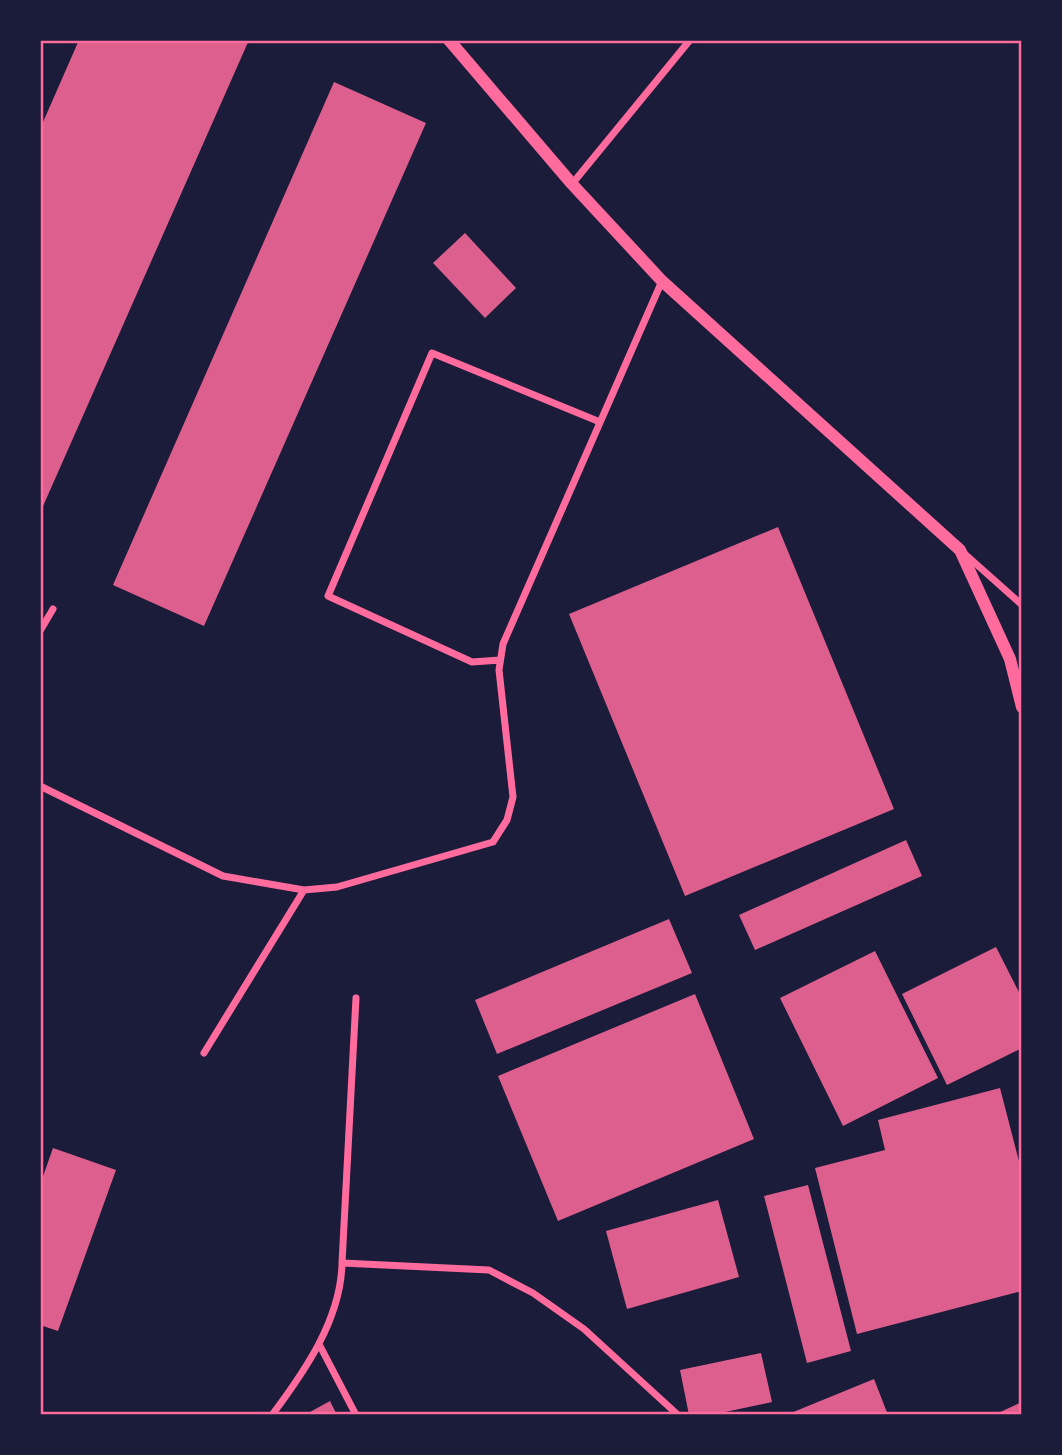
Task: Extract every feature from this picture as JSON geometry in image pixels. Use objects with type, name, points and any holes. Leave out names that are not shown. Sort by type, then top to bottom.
[{"type":"street","points":[[449,40],[572,184],[662,281],[1022,605]]},
{"type":"street","points":[[572,184],[690,40]]},
{"type":"street","points":[[40,786],[223,876],[304,890],[337,887],[493,842],[508,820],[513,797],[499,670],[503,645],[662,281]]},
{"type":"street","points":[[500,660],[471,662],[328,596],[432,353],[600,422]]},
{"type":"street","points":[[960,550],[1010,659],[1022,707]]},
{"type":"street","points":[[40,631],[53,609]]},
{"type":"street","points":[[204,1053],[304,890]]},
{"type":"street","points":[[272,1415],[318,1344],[342,1290],[356,998]]},
{"type":"street","points":[[342,1263],[489,1270],[533,1293],[584,1329],[678,1415]]},
{"type":"street","points":[[318,1344],[356,1415]]},
{"type":"building","points":[[79,40],[249,40],[40,513],[40,129]]},
{"type":"building","points":[[334,82],[426,123],[204,626],[113,585]]},
{"type":"building","points":[[465,233],[516,288],[485,318],[433,263]]},
{"type":"building","points":[[778,527],[894,809],[685,896],[569,614]]},
{"type":"building","points":[[906,840],[922,876],[755,950],[739,915]]},
{"type":"building","points":[[669,919],[692,973],[497,1054],[475,1000]]},
{"type":"building","points":[[996,947],[1022,998],[1022,1048],[947,1085],[902,994]]},
{"type":"building","points":[[875,951],[938,1078],[843,1126],[780,998]]},
{"type":"building","points":[[695,994],[754,1139],[558,1221],[498,1076]]},
{"type":"building","points":[[1000,1088],[1022,1173],[1022,1291],[857,1334],[815,1168],[885,1150],[878,1120]]},
{"type":"building","points":[[53,1148],[116,1170],[58,1331],[40,1325],[40,1185]]},
{"type":"building","points":[[808,1185],[851,1351],[807,1363],[764,1196]]},
{"type":"building","points":[[718,1200],[739,1277],[627,1309],[606,1231]]},
{"type":"building","points":[[761,1353],[772,1402],[711,1415],[689,1415],[680,1370]]},
{"type":"building","points":[[874,1379],[888,1415],[786,1415]]},
{"type":"building","points":[[330,1401],[337,1415],[311,1415],[310,1412]]},
{"type":"building","points":[[1022,1402],[1022,1415],[994,1415]]}]
